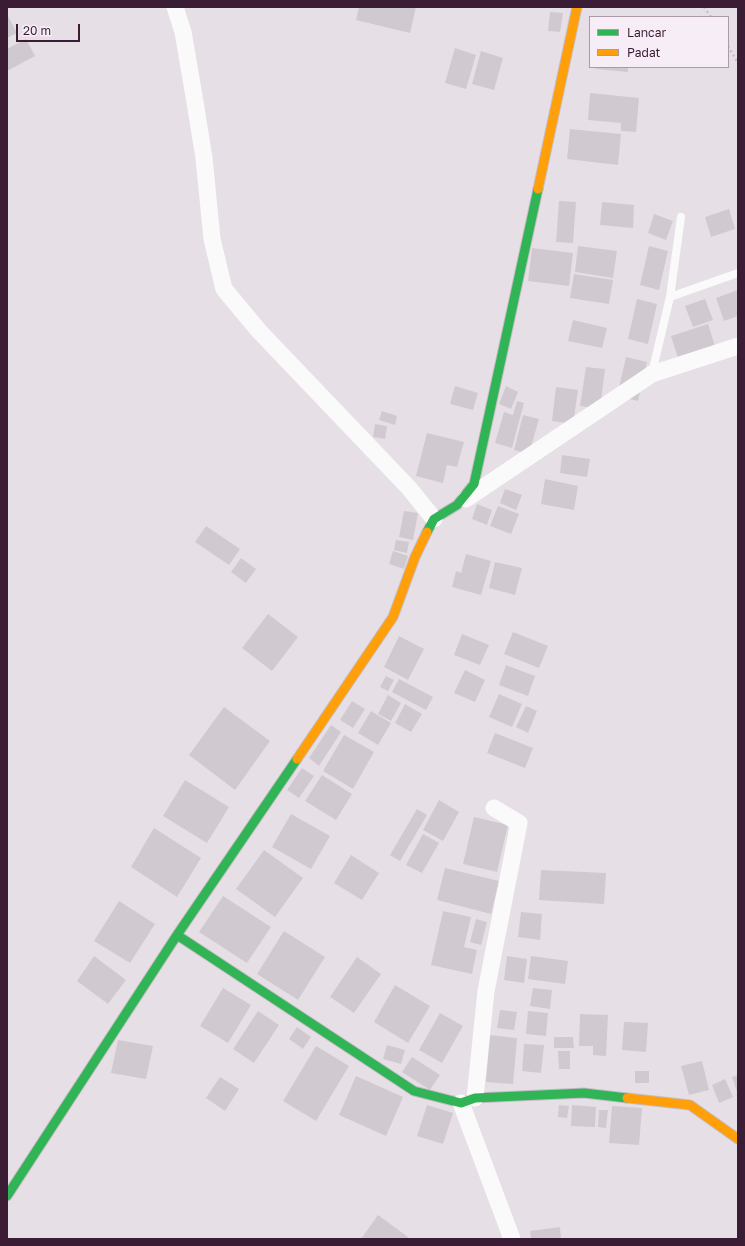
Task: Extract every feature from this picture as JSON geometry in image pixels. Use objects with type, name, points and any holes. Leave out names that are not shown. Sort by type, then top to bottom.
[{"type":"street","points":[[175,7],[183,32],[204,158],[212,239],[224,289],[259,331],[409,488],[434,519]]},
{"type":"street","points":[[457,505],[474,484],[577,7]]},
{"type":"street","points":[[7,1196],[177,935],[393,618],[415,557],[434,519],[652,374],[738,346]]},
{"type":"street","points":[[494,808],[519,823],[486,991],[468,1100],[512,1239]]},
{"type":"street","points":[[177,935],[414,1091],[468,1100],[584,1093],[690,1106],[738,1139]]},
{"type":"lane","points":[[652,374],[670,297],[680,217]]},
{"type":"lane","points":[[670,297],[738,273]]},
{"type":"path","points":[[704,7],[710,16]]},
{"type":"path","points":[[729,48],[738,63]]},
{"type":"building","points":[[359,7],[416,7],[410,33],[356,20]]},
{"type":"building","points":[[550,12],[563,13],[560,32],[548,31]]},
{"type":"building","points":[[7,14],[17,33],[7,38]]},
{"type":"building","points":[[26,39],[35,56],[7,71],[7,49]]},
{"type":"building","points":[[455,48],[476,55],[466,89],[445,83]]},
{"type":"building","points":[[481,51],[503,58],[494,90],[472,84]]},
{"type":"building","points":[[628,68],[628,72],[596,69]]},
{"type":"building","points":[[590,93],[639,98],[636,132],[621,131],[621,123],[588,120]]},
{"type":"building","points":[[570,129],[621,134],[618,165],[567,159]]},
{"type":"building","points":[[559,201],[576,202],[573,243],[556,242]]},
{"type":"building","points":[[602,202],[634,205],[633,228],[600,225]]},
{"type":"building","points":[[729,209],[735,229],[711,237],[705,217]]},
{"type":"building","points":[[654,214],[673,221],[666,240],[648,233]]},
{"type":"building","points":[[578,246],[617,251],[613,278],[575,272]]},
{"type":"building","points":[[649,246],[668,251],[659,290],[640,285]]},
{"type":"building","points":[[532,248],[573,253],[569,286],[528,281]]},
{"type":"building","points":[[574,274],[613,280],[609,304],[570,298]]},
{"type":"building","points":[[738,290],[738,316],[724,321],[716,298]]},
{"type":"building","points":[[637,299],[657,304],[648,344],[628,339]]},
{"type":"building","points":[[705,299],[713,320],[693,327],[685,306]]},
{"type":"building","points":[[573,320],[607,328],[602,348],[568,341]]},
{"type":"building","points":[[708,324],[715,346],[678,358],[671,336]]},
{"type":"building","points":[[626,357],[647,362],[638,401],[617,396]]},
{"type":"building","points":[[586,367],[605,369],[600,409],[580,406]]},
{"type":"building","points":[[455,386],[478,393],[473,410],[450,404]]},
{"type":"building","points":[[506,386],[518,392],[511,409],[499,404]]},
{"type":"building","points":[[556,387],[578,390],[573,424],[552,421]]},
{"type":"building","points":[[517,401],[524,403],[512,448],[495,443],[504,412],[513,415]]},
{"type":"building","points":[[382,411],[397,416],[395,425],[379,420]]},
{"type":"building","points":[[523,415],[539,419],[529,454],[514,450]]},
{"type":"building","points":[[375,424],[387,426],[385,439],[373,437]]},
{"type":"building","points":[[427,433],[464,442],[457,467],[447,465],[443,483],[416,476]]},
{"type":"building","points":[[562,455],[590,459],[587,477],[560,473]]},
{"type":"building","points":[[545,479],[578,486],[574,510],[541,504]]},
{"type":"building","points":[[505,489],[522,495],[516,510],[500,503]]},
{"type":"building","points":[[477,504],[492,510],[487,525],[472,519]]},
{"type":"building","points":[[498,506],[519,514],[511,534],[490,526]]},
{"type":"building","points":[[404,511],[418,513],[413,540],[399,537]]},
{"type":"building","points":[[206,526],[240,549],[229,565],[195,542]]},
{"type":"building","points":[[396,540],[409,542],[407,553],[394,550]]},
{"type":"building","points":[[393,551],[408,556],[404,569],[389,564]]},
{"type":"building","points":[[466,554],[491,561],[481,595],[452,587],[456,571],[461,573]]},
{"type":"building","points":[[241,558],[256,569],[246,583],[231,572]]},
{"type":"building","points":[[495,562],[522,568],[515,595],[489,588]]},
{"type":"building","points":[[268,614],[298,637],[272,671],[242,648]]},
{"type":"building","points":[[513,632],[548,646],[539,668],[504,654]]},
{"type":"building","points":[[462,634],[489,645],[480,665],[454,655]]},
{"type":"building","points":[[399,636],[424,649],[408,680],[384,667]]},
{"type":"building","points":[[506,665],[535,676],[528,696],[499,685]]},
{"type":"building","points":[[465,670],[485,680],[475,702],[454,693]]},
{"type":"building","points":[[386,676],[394,680],[388,691],[380,687]]},
{"type":"building","points":[[399,679],[433,697],[426,710],[392,692]]},
{"type":"building","points":[[499,694],[522,704],[512,727],[489,717]]},
{"type":"building","points":[[388,695],[401,703],[391,721],[378,714]]},
{"type":"building","points":[[352,701],[365,709],[353,728],[340,720]]},
{"type":"building","points":[[405,704],[422,714],[411,732],[395,723]]},
{"type":"building","points":[[526,706],[537,711],[528,733],[516,727]]},
{"type":"building","points":[[224,707],[270,741],[235,790],[189,755]]},
{"type":"building","points":[[371,711],[391,723],[378,745],[358,733]]},
{"type":"building","points":[[331,725],[341,732],[319,766],[309,758]]},
{"type":"building","points":[[495,733],[533,748],[525,768],[487,753]]},
{"type":"building","points":[[344,735],[374,752],[353,789],[323,771]]},
{"type":"building","points":[[302,768],[314,776],[299,798],[287,790]]},
{"type":"building","points":[[322,775],[352,794],[336,820],[305,801]]},
{"type":"building","points":[[185,780],[229,807],[207,843],[163,816]]},
{"type":"building","points":[[439,800],[459,812],[443,841],[423,830]]},
{"type":"building","points":[[417,809],[427,815],[400,861],[390,855]]},
{"type":"building","points":[[291,814],[330,836],[311,869],[272,847]]},
{"type":"building","points":[[474,817],[508,825],[497,872],[463,864]]},
{"type":"building","points":[[154,828],[201,858],[177,897],[131,867]]},
{"type":"building","points":[[423,834],[439,843],[422,873],[406,865]]},
{"type":"building","points":[[264,850],[303,878],[275,917],[236,889]]},
{"type":"building","points":[[351,855],[379,873],[362,900],[334,883]]},
{"type":"building","points":[[445,868],[499,881],[491,914],[437,900]]},
{"type":"building","points":[[541,870],[606,873],[604,904],[539,900]]},
{"type":"building","points":[[223,896],[271,927],[247,963],[199,932]]},
{"type":"building","points":[[119,901],[155,924],[130,963],[94,941]]},
{"type":"building","points":[[443,911],[471,917],[464,947],[477,950],[472,974],[431,965]]},
{"type":"building","points":[[521,912],[542,914],[540,940],[518,937]]},
{"type":"building","points":[[476,919],[487,922],[481,945],[470,942]]},
{"type":"building","points":[[284,931],[325,957],[298,1000],[257,974]]},
{"type":"building","points":[[94,956],[126,980],[108,1004],[77,981]]},
{"type":"building","points":[[507,956],[527,959],[524,983],[504,980]]},
{"type":"building","points":[[531,956],[568,961],[565,984],[528,979]]},
{"type":"building","points":[[357,957],[381,974],[354,1013],[330,997]]},
{"type":"building","points":[[395,985],[430,1006],[408,1043],[374,1022]]},
{"type":"building","points":[[223,988],[251,1005],[228,1043],[200,1026]]},
{"type":"building","points":[[533,988],[552,990],[550,1009],[530,1006]]},
{"type":"building","points":[[500,1010],[517,1012],[514,1030],[497,1028]]},
{"type":"building","points":[[258,1011],[279,1025],[254,1063],[233,1049]]},
{"type":"building","points":[[528,1011],[548,1013],[546,1036],[526,1034]]},
{"type":"building","points":[[440,1013],[463,1026],[442,1063],[419,1050]]},
{"type":"building","points":[[580,1014],[608,1015],[606,1056],[593,1055],[593,1046],[579,1046]]},
{"type":"building","points":[[624,1022],[648,1023],[646,1052],[622,1050]]},
{"type":"building","points":[[297,1027],[311,1037],[303,1049],[289,1039]]},
{"type":"building","points":[[490,1035],[517,1038],[513,1084],[486,1082]]},
{"type":"building","points":[[554,1037],[573,1037],[574,1048],[554,1048]]},
{"type":"building","points":[[118,1040],[153,1046],[146,1079],[111,1073]]},
{"type":"building","points":[[524,1044],[544,1045],[541,1073],[522,1071]]},
{"type":"building","points":[[387,1045],[405,1050],[401,1064],[383,1059]]},
{"type":"building","points":[[316,1046],[349,1066],[316,1121],[283,1101]]},
{"type":"building","points":[[558,1051],[570,1051],[570,1069],[559,1069]]},
{"type":"building","points":[[412,1057],[440,1075],[430,1090],[402,1072]]},
{"type":"building","points":[[702,1061],[709,1090],[689,1095],[681,1066]]},
{"type":"building","points":[[635,1071],[649,1071],[649,1083],[635,1083]]},
{"type":"building","points":[[738,1075],[738,1094],[732,1077]]},
{"type":"building","points":[[356,1076],[403,1097],[386,1136],[339,1115]]},
{"type":"building","points":[[220,1077],[239,1089],[225,1111],[206,1098]]},
{"type":"building","points":[[725,1079],[733,1097],[719,1103],[712,1085]]},
{"type":"building","points":[[427,1105],[453,1113],[443,1144],[417,1136]]},
{"type":"building","points":[[559,1105],[569,1106],[567,1118],[558,1117]]},
{"type":"building","points":[[572,1105],[596,1107],[595,1127],[571,1126]]},
{"type":"building","points":[[612,1106],[642,1108],[639,1145],[609,1143]]},
{"type":"building","points":[[599,1110],[608,1110],[606,1128],[598,1127]]},
{"type":"building","points":[[378,1215],[408,1237],[407,1239],[361,1239]]},
{"type":"building","points":[[560,1227],[561,1239],[531,1239],[530,1231]]},
{"type":"traffic: fast","points":[[427,532],[434,519],[457,505],[474,484],[538,189]]},
{"type":"traffic: fast","points":[[7,1196],[177,935],[297,759]]},
{"type":"traffic: fast","points":[[177,935],[414,1091],[461,1103],[475,1098],[584,1093],[627,1098]]},
{"type":"traffic: slow","points":[[538,189],[577,7]]},
{"type":"traffic: slow","points":[[297,759],[393,617],[415,557],[427,532]]},
{"type":"traffic: slow","points":[[627,1098],[690,1105],[738,1139]]}]
